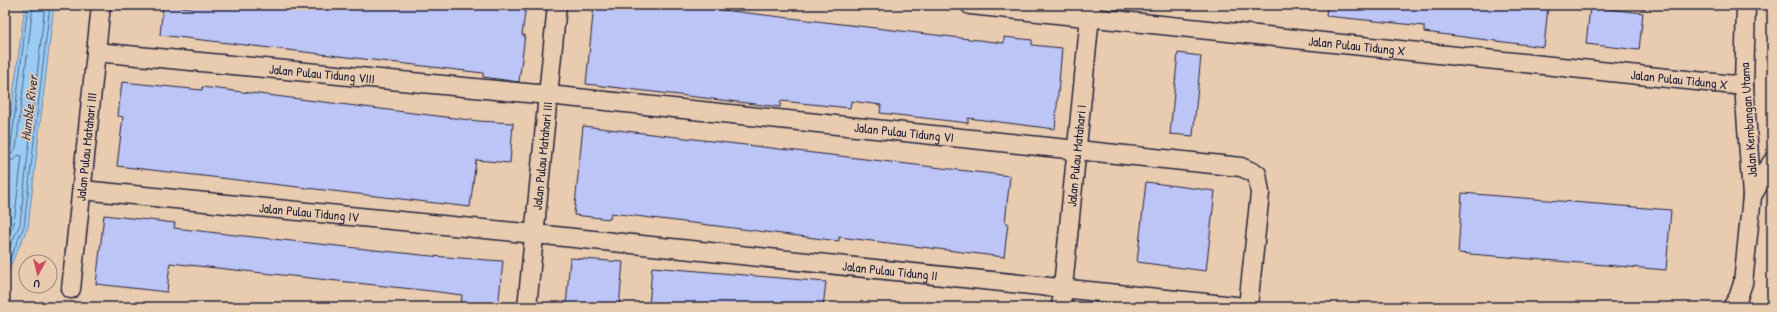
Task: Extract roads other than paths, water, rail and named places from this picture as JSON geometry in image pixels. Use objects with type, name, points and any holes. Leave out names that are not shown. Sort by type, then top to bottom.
[{"type":"street","name":"Jalan Pulau Matahari III","points":[[71,289],[101,5]]},
{"type":"street","name":"Jalan Pulau Matahari III","points":[[527,307],[557,5]]},
{"type":"street","name":"Jalan Pulau Tidung X","points":[[970,5],[1090,11],[1744,86]]},
{"type":"street","name":"Jalan Kembangan Utama","points":[[1746,5],[1744,86],[1750,148],[1752,196]]},
{"type":"street","name":"Jalan Pulau Matahari I","points":[[1061,307],[1090,11]]},
{"type":"street","name":"Jalan Pulau Tidung VIII","points":[[96,52],[548,95]]},
{"type":"street","name":"Jalan Pulau Tidung VI","points":[[548,95],[1241,167],[1257,174],[1260,193],[1248,307]]},
{"type":"street","points":[[1750,148],[1763,155],[1772,154]]},
{"type":"street","name":"Jalan Kembangan Utama","points":[[1752,196],[1772,162]]},
{"type":"street","name":"Jalan Pulau Tidung IV","points":[[82,190],[535,234]]},
{"type":"street","points":[[1732,307],[1738,298],[1743,283],[1752,196]]},
{"type":"street","name":"Jalan Pulau Tidung II","points":[[535,234],[1245,307]]},
{"type":"water","name":"Humble River","points":[[25,5],[54,5],[28,227],[5,278],[5,158]]}]
